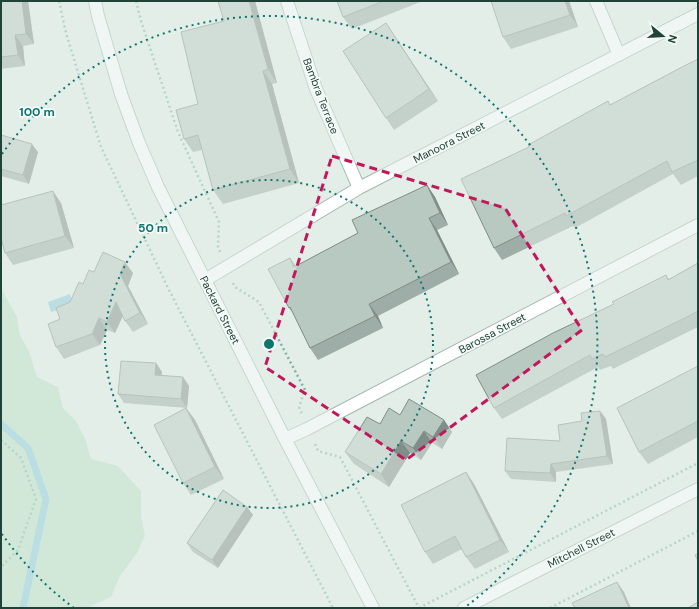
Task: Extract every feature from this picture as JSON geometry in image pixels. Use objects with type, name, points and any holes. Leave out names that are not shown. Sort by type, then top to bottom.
[{"type":"street","name":"Packard Street","points":[[95,1],[121,94],[139,143],[158,187],[285,439],[373,608]]},
{"type":"street","name":"Bambra Terrace","points":[[287,1],[316,89],[359,188]]},
{"type":"street","points":[[596,1],[619,55]]},
{"type":"street","name":"Manoora Street","points":[[205,280],[359,188],[698,14]]},
{"type":"street","name":"Barossa Street","points":[[285,439],[307,429],[698,225]]},
{"type":"street","name":"Mitchell Street","points":[[464,608],[698,488]]},
{"type":"path","points":[[59,1],[66,33],[101,147],[169,290],[333,608]]},
{"type":"path","points":[[136,1],[141,21],[178,132],[220,222],[218,247]]},
{"type":"path","points":[[235,287],[259,302],[305,390],[299,407],[307,429],[318,451],[340,457],[419,608],[698,463]]},
{"type":"path","points":[[1,440],[21,458],[36,499],[18,550],[1,567]]},
{"type":"path","points":[[550,608],[698,531]]},
{"type":"highlighted area","points":[[332,156],[505,208],[582,330],[406,460],[265,367]]},
{"type":"green space","points":[[1,288],[17,317],[20,335],[29,351],[37,377],[58,387],[63,408],[76,421],[86,441],[91,459],[118,466],[141,491],[141,516],[145,536],[137,553],[120,576],[111,597],[91,606],[91,608],[1,608]]},
{"type":"water","points":[[70,294],[73,306],[51,312],[48,302]]},
{"type":"building","points":[[1,1],[22,1],[26,34],[15,35],[18,55],[1,57]]},
{"type":"building","points":[[218,1],[249,1],[268,69],[263,71],[290,169],[213,190],[198,135],[184,139],[176,110],[198,104],[181,32],[224,21]]},
{"type":"building","points":[[337,1],[384,1],[343,17]]},
{"type":"building","points":[[491,1],[565,1],[570,15],[503,37]]},
{"type":"building","points":[[386,23],[429,89],[386,118],[343,51]]},
{"type":"building","points":[[698,59],[698,160],[672,172],[667,161],[566,216],[565,213],[494,248],[461,179],[529,147],[528,145],[608,101],[610,105]]},
{"type":"building","points":[[1,135],[32,144],[23,175],[1,169]]},
{"type":"building","points":[[427,185],[440,213],[429,218],[451,262],[369,304],[375,316],[310,348],[290,307],[289,308],[268,269],[290,258],[294,267],[358,233],[352,220]]},
{"type":"building","points":[[53,191],[65,236],[5,253],[1,238],[1,205]]},
{"type":"building","points":[[103,252],[125,262],[120,274],[140,313],[125,321],[116,302],[107,322],[99,318],[92,334],[56,347],[48,324],[60,319],[56,308],[70,302],[79,282],[83,284],[89,270],[94,272]]},
{"type":"building","points":[[698,263],[698,311],[605,357],[603,354],[592,359],[590,355],[494,408],[476,375],[553,333],[614,304],[612,302],[666,275],[668,280]]},
{"type":"building","points":[[121,361],[156,363],[155,375],[183,377],[181,399],[118,394]]},
{"type":"building","points":[[698,366],[698,421],[639,452],[617,408]]},
{"type":"building","points":[[409,399],[444,420],[433,437],[424,431],[413,448],[401,441],[381,474],[345,452],[367,417],[380,424],[389,408],[400,415]]},
{"type":"building","points":[[186,408],[215,467],[183,483],[154,425]]},
{"type":"building","points":[[600,411],[607,456],[551,464],[550,473],[505,471],[507,438],[560,441],[558,425],[582,421],[581,413]]},
{"type":"building","points":[[466,472],[500,540],[466,557],[455,536],[425,552],[401,505]]},
{"type":"building","points":[[223,490],[247,507],[212,560],[187,543]]},
{"type":"building","points":[[698,553],[698,561],[695,555]]},
{"type":"building","points":[[617,582],[629,608],[575,608],[572,603]]},
{"type":"building","points":[[698,602],[698,608],[688,608]]},
{"type":"waterway","points":[[1,424],[28,448],[46,499],[23,608]]}]
